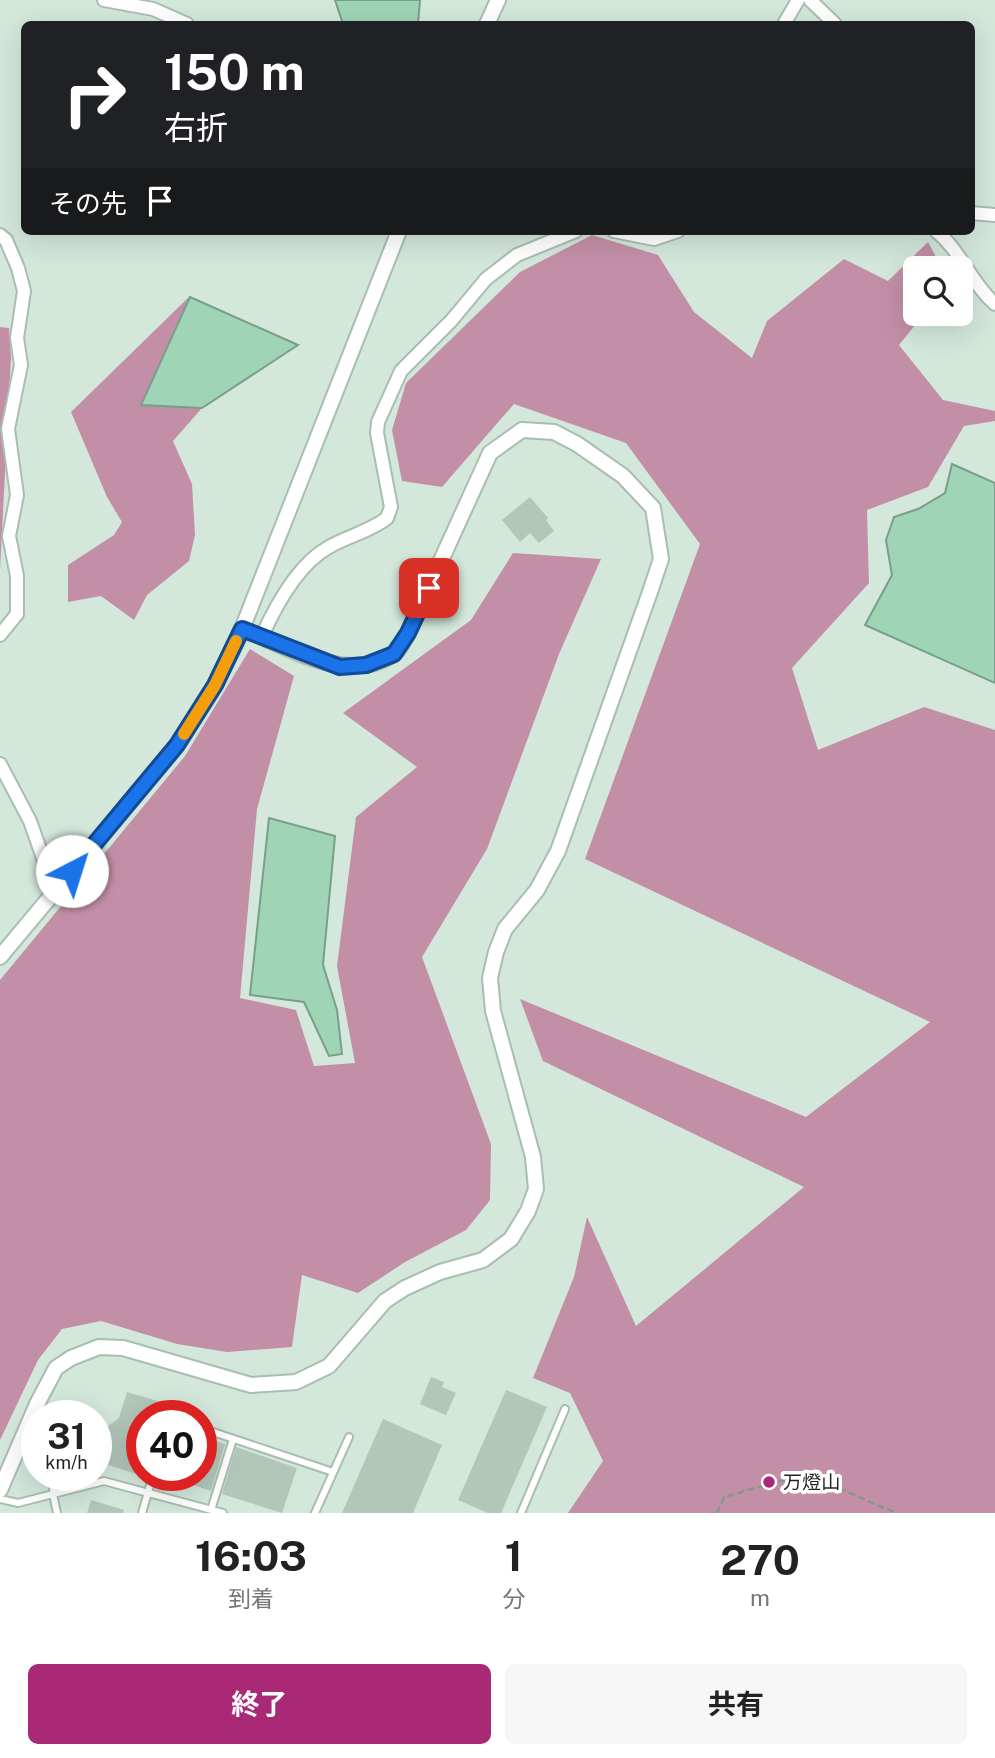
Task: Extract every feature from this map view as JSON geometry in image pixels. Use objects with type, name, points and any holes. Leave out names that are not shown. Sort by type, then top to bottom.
[{"type":"street","points":[[104,0],[153,9],[180,21]]},
{"type":"street","points":[[488,21],[498,0]]},
{"type":"street","points":[[786,21],[798,0]]},
{"type":"street","points":[[810,0],[832,21]]},
{"type":"street","points":[[975,213],[995,215]]},
{"type":"street","points":[[0,957],[177,745],[215,685],[242,629],[397,235]]},
{"type":"street","points":[[262,636],[279,600],[306,567],[327,548],[387,518],[391,507],[377,433],[378,422],[401,371],[452,321],[486,279],[517,255],[566,235]]},
{"type":"street","points":[[634,235],[654,239],[666,235]]},
{"type":"street","points":[[941,235],[948,241],[983,293],[995,304]]},
{"type":"street","points":[[0,236],[6,240],[24,291],[17,338],[21,365],[8,429],[17,495],[9,536],[17,576],[17,614],[0,635]]},
{"type":"street","points":[[0,1490],[37,1404],[56,1368],[71,1358],[99,1347],[124,1348],[251,1385],[296,1382],[329,1366],[386,1301],[405,1288],[440,1272],[483,1260],[511,1239],[528,1211],[536,1189],[533,1157],[493,1010],[490,978],[505,929],[537,890],[558,850],[650,592],[661,559],[653,508],[623,475],[577,444],[554,432],[522,430],[490,453],[408,633],[394,654],[366,665],[340,667],[242,629]]},
{"type":"street","points":[[0,764],[30,821],[55,892]]},
{"type":"lane","points":[[521,1513],[565,1409]]},
{"type":"lane","points":[[217,1433],[333,1472]]},
{"type":"lane","points":[[314,1513],[349,1437]]},
{"type":"lane","points":[[210,1511],[233,1438]]},
{"type":"lane","points":[[0,1499],[18,1503],[104,1481],[223,1513]]},
{"type":"lane","points":[[53,1491],[57,1513]]},
{"type":"lane","points":[[142,1513],[148,1492]]},
{"type":"lane","points":[[18,1503],[19,1513]]},
{"type":"path","points":[[717,1513],[724,1497],[803,1477],[898,1513]]},
{"type":"shaded area","points":[[335,0],[420,0],[418,21],[342,21]]},
{"type":"shaded area","points":[[592,235],[658,255],[694,312],[752,358],[767,321],[844,259],[888,281],[903,266],[903,326],[914,326],[899,345],[943,400],[995,411],[995,421],[964,426],[928,487],[867,510],[869,583],[792,668],[818,750],[924,707],[995,730],[995,1513],[568,1513],[603,1461],[570,1393],[533,1378],[574,1277],[587,1217],[636,1326],[804,1187],[543,1061],[520,999],[806,1117],[930,1022],[585,859],[700,544],[626,443],[514,404],[442,487],[402,481],[392,430],[406,383],[520,272]]},
{"type":"shaded area","points":[[928,242],[936,256],[914,256]]},
{"type":"shaded area","points":[[190,296],[142,404],[202,408],[173,441],[192,484],[195,535],[189,561],[147,595],[134,620],[101,596],[68,602],[68,565],[114,535],[122,522],[107,497],[71,412]]},
{"type":"shaded area","points":[[190,297],[298,345],[202,408],[141,405]]},
{"type":"shaded area","points":[[0,327],[9,328],[11,357],[0,570]]},
{"type":"shaded area","points":[[952,464],[995,483],[995,683],[865,625],[892,575],[886,540],[894,517],[918,509],[945,493]]},
{"type":"shaded area","points":[[513,553],[601,559],[559,654],[487,849],[422,957],[491,1144],[490,1200],[466,1230],[405,1262],[358,1293],[302,1275],[292,1347],[227,1352],[177,1344],[101,1321],[62,1329],[38,1360],[0,1440],[0,980],[185,756],[250,649],[294,676],[257,809],[240,998],[296,1010],[314,1066],[355,1063],[337,966],[356,817],[417,767],[343,713],[471,620]]},
{"type":"shaded area","points":[[269,818],[335,836],[323,965],[337,1010],[342,1054],[329,1056],[304,1002],[250,995]]},
{"type":"building","points":[[530,497],[548,518],[546,520],[554,531],[539,543],[530,533],[520,542],[502,520]]},
{"type":"building","points":[[431,1377],[444,1382],[442,1387],[456,1393],[446,1415],[420,1404]]},
{"type":"building","points":[[506,1390],[547,1407],[501,1513],[488,1513],[458,1500]]},
{"type":"building","points":[[127,1392],[154,1400],[126,1400],[126,1471],[112,1466],[112,1423],[119,1418]]},
{"type":"building","points":[[383,1419],[442,1445],[413,1513],[342,1513]]},
{"type":"building","points":[[217,1441],[225,1444],[217,1471]]},
{"type":"building","points":[[236,1447],[297,1468],[282,1513],[222,1494]]},
{"type":"building","points":[[91,1500],[124,1510],[123,1513],[87,1513]]},
{"type":"slow traffic","points":[[184,734],[215,685],[236,641]]},
{"type":"place","name":"万燈山","points":[[769,1482]]},
{"type":"route","points":[[72,871],[177,745],[215,685],[242,629],[340,667],[366,665],[394,654],[408,633],[429,588]]}]
